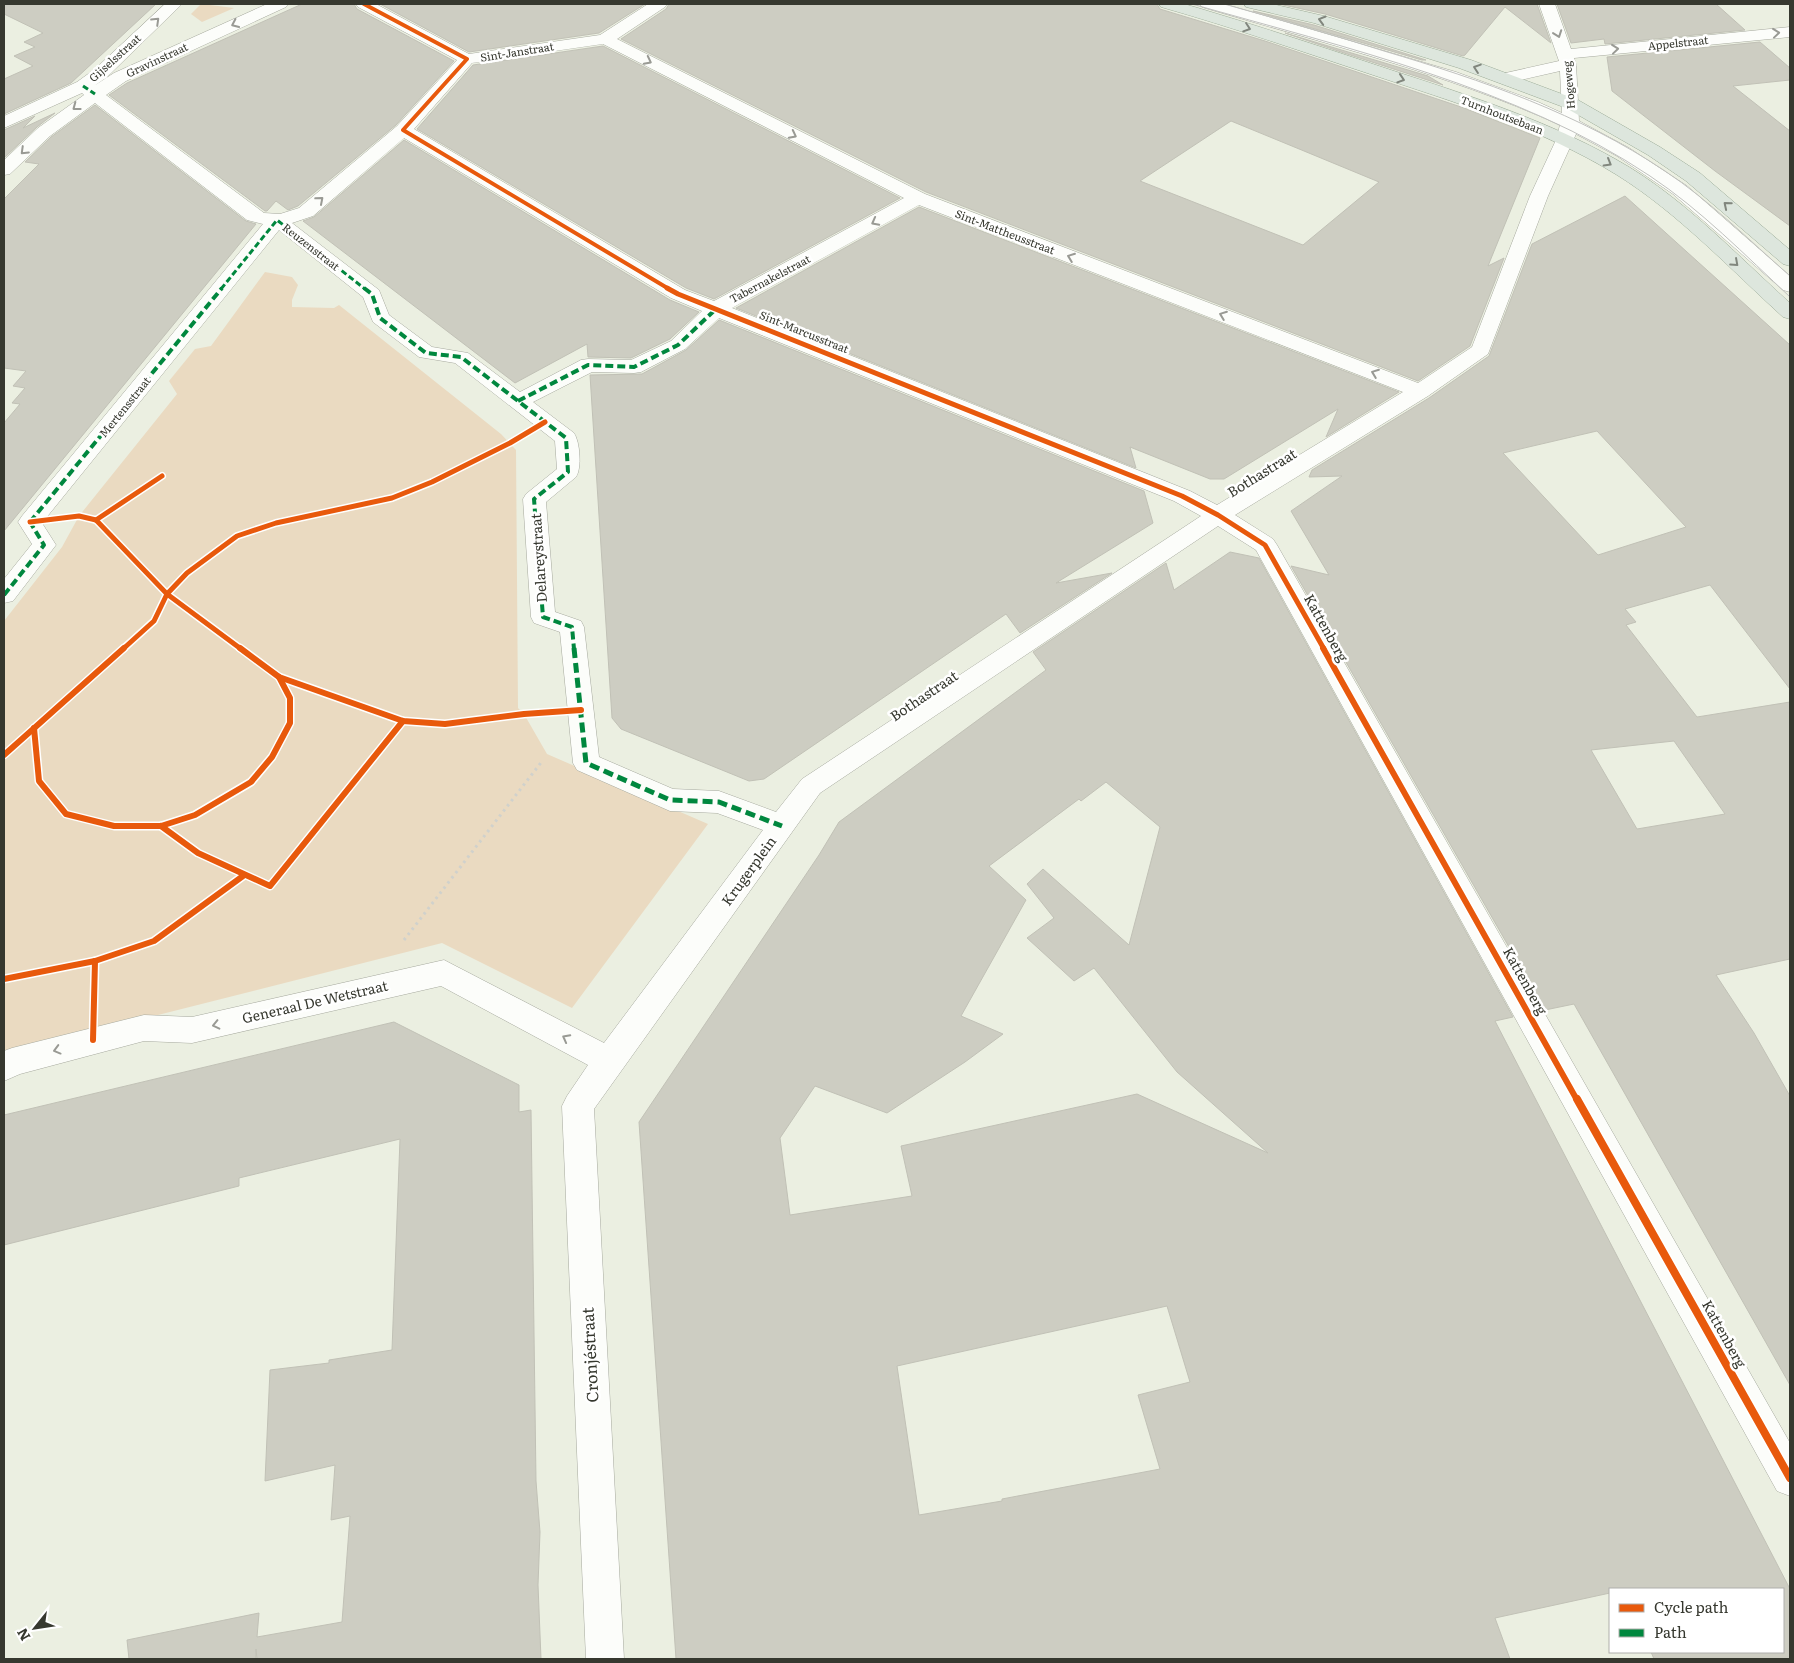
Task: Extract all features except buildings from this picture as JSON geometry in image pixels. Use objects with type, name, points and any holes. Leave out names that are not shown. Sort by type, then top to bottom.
[{"type":"main road","name":"Turnhoutsebaan","points":[[1167,4],[1218,19],[1512,117],[1567,131],[1645,187],[1684,218],[1790,313]]},
{"type":"main road","points":[[1252,4],[1318,19],[1507,78],[1572,104],[1654,151],[1693,177],[1790,260]]},
{"type":"street","name":"Gijselsstraat","points":[[4,123],[48,102],[89,90],[101,73],[174,4]]},
{"type":"street","name":"Gravinstraat","points":[[4,170],[89,90],[280,4]]},
{"type":"street","points":[[364,4],[467,60]]},
{"type":"street","name":"Sint-Janstraat","points":[[277,220],[306,212],[403,130],[467,60],[605,39],[659,4]]},
{"type":"street","points":[[1208,4],[1450,76],[1532,106],[1567,131],[1618,148],[1680,190],[1790,286]]},
{"type":"street","name":"Hogeweg","points":[[1547,4],[1567,59],[1572,104],[1567,131]]},
{"type":"street","name":"Appelstraat","points":[[1567,59],[1790,32]]},
{"type":"street","name":"Sint-Mattheusstraat","points":[[605,39],[918,198],[1420,390]]},
{"type":"street","points":[[1507,78],[1567,59]]},
{"type":"street","name":"Reuzenstraat","points":[[89,90],[254,216],[265,220],[277,220],[372,294],[380,318],[426,352],[461,357],[518,401]]},
{"type":"street","name":"Sint-Marcusstraat","points":[[403,130],[678,294],[717,308],[1182,496],[1218,515]]},
{"type":"street","name":"Bothastraat","points":[[782,826],[811,786],[1218,515],[1481,350],[1539,196],[1567,131]]},
{"type":"street","name":"Tabernakelstraat","points":[[518,401],[588,365],[634,367],[678,345],[717,308],[918,198]]},
{"type":"street","name":"Mertensstraat","points":[[4,595],[44,545],[30,522],[277,220]]},
{"type":"street","name":"Delareystraat","points":[[518,401],[566,438],[568,472],[534,499],[543,617],[572,628],[586,763]]},
{"type":"street","name":"Kattenberg","points":[[1218,515],[1265,545],[1790,1478]]},
{"type":"street","name":"Krugerplein","points":[[586,763],[670,800],[719,802],[782,826],[609,1061]]},
{"type":"street","name":"Generaal De Wetstraat","points":[[4,1067],[12,1062],[144,1028],[192,1030],[444,973],[609,1061]]},
{"type":"street","name":"Cronjéstraat","points":[[605,1659],[578,1106],[609,1061]]},
{"type":"path","points":[[400,983],[392,956],[580,710]]},
{"type":"shaded area","points":[[201,4],[234,8],[202,22],[191,14]]},
{"type":"shaded area","points":[[265,272],[292,277],[298,285],[292,300],[292,307],[334,308],[339,305],[501,434],[516,450],[518,708],[524,714],[547,754],[708,824],[572,1008],[442,943],[4,1054],[4,621],[62,547],[79,516],[177,394],[169,381],[195,349],[211,346]]},
{"type":"tram line","points":[[1192,4],[1429,73],[1487,94],[1544,118],[1599,145],[1669,189],[1722,233],[1790,297]]},
{"type":"tram line","points":[[1224,4],[1457,74],[1529,100],[1599,132],[1665,171],[1698,195],[1790,276]]},
{"type":"marked path","points":[[83,86],[95,94]]},
{"type":"marked path","points":[[30,522],[277,220],[372,294],[380,318],[426,353],[461,357],[566,438],[568,472],[534,499],[543,617],[572,627],[586,763],[670,800],[719,802],[782,826]]},
{"type":"marked path","points":[[518,401],[588,365],[634,367],[678,345],[717,308]]},
{"type":"marked path","points":[[4,595],[44,545],[30,522]]},
{"type":"cycle path","points":[[364,4],[467,59],[403,130],[678,294],[1182,496],[1218,515],[1265,545],[1790,1478]]},
{"type":"cycle path","points":[[4,755],[154,621],[167,594],[187,573],[237,536],[276,523],[392,498],[432,482],[510,443],[545,422]]},
{"type":"cycle path","points":[[96,520],[162,476]]},
{"type":"cycle path","points":[[30,522],[79,516],[96,520],[167,594],[279,677],[403,721],[445,724],[524,714],[581,710]]},
{"type":"cycle path","points":[[34,728],[39,781],[66,814],[114,826],[161,826],[195,815],[251,782],[272,757],[290,723],[290,698],[279,677]]},
{"type":"cycle path","points":[[161,826],[184,845],[198,853],[270,886],[403,721]]},
{"type":"cycle path","points":[[4,979],[95,961],[154,941],[243,876]]},
{"type":"cycle path","points":[[93,1040],[95,961]]}]
